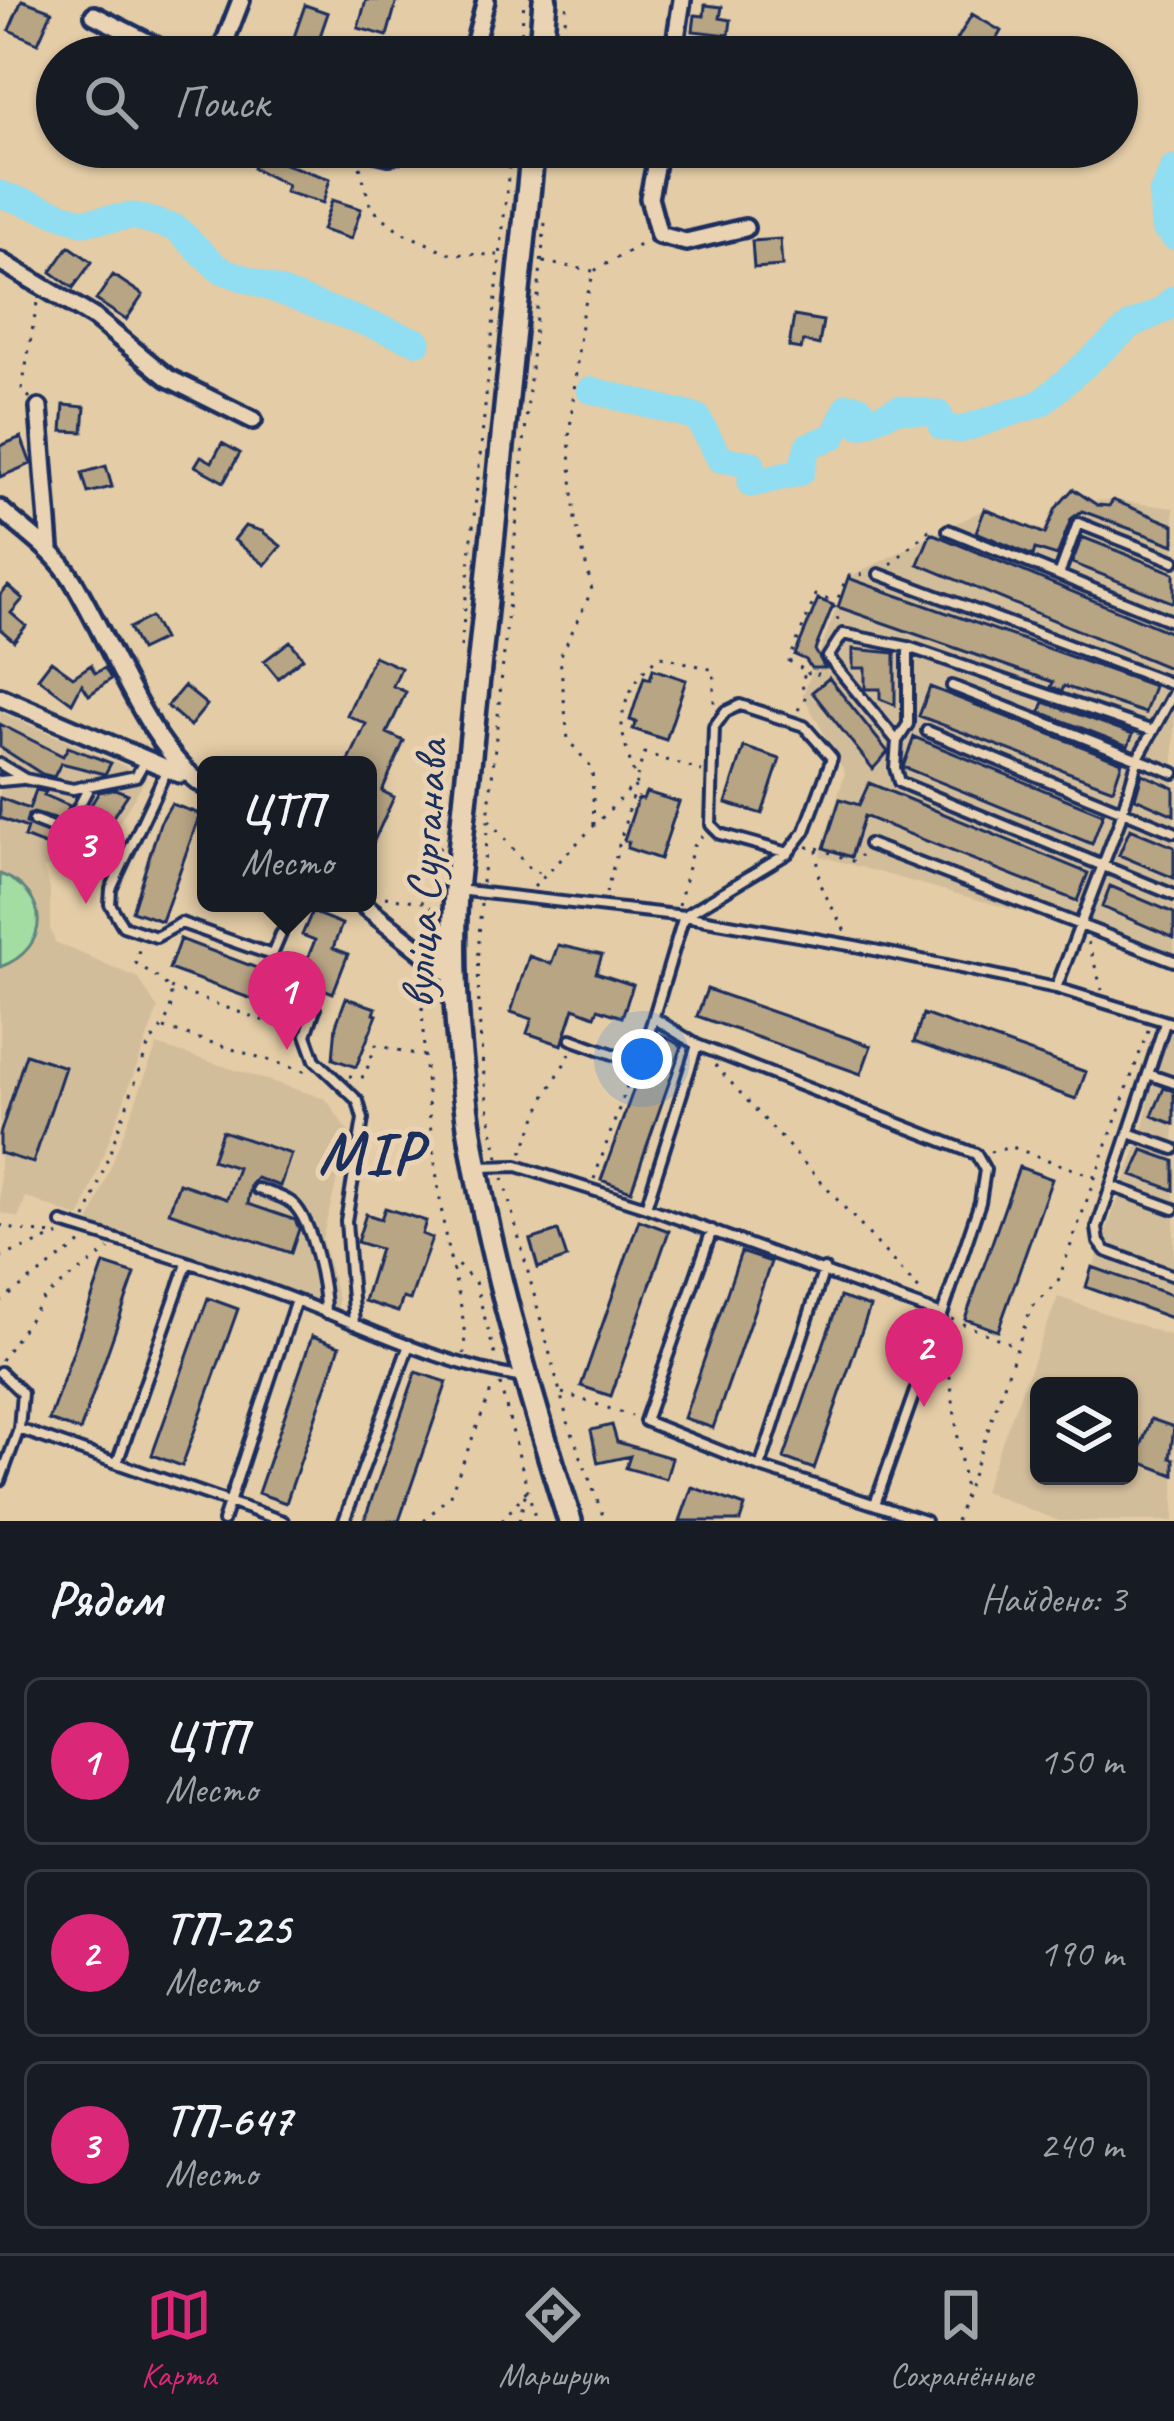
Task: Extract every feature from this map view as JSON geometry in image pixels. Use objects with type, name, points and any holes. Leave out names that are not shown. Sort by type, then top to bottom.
[{"type":"main road","points":[[542,36],[545,0]]},
{"type":"main road","name":"вуліца Сурганава","points":[[530,168],[456,890],[455,978],[474,1167],[492,1256],[571,1521]]},
{"type":"street","points":[[227,36],[241,0]]},
{"type":"street","points":[[477,36],[486,0]]},
{"type":"street","points":[[676,36],[682,0]]},
{"type":"street","points":[[94,15],[136,36]]},
{"type":"street","points":[[655,168],[649,198],[658,235],[686,242],[745,228]]},
{"type":"street","points":[[0,261],[95,318],[168,378],[253,420]]},
{"type":"street","points":[[39,408],[50,548]]},
{"type":"street","points":[[0,508],[50,548],[72,578],[172,761],[197,782]]},
{"type":"street","points":[[0,697],[197,783]]},
{"type":"street","points":[[372,912],[455,978]]},
{"type":"lane","points":[[1059,575],[1078,523],[1174,561]]},
{"type":"lane","points":[[948,530],[1174,622]]},
{"type":"lane","points":[[879,574],[1174,688],[1171,704],[1138,758],[1056,988]]},
{"type":"lane","points":[[897,741],[831,662],[843,634],[908,647],[1153,731]]},
{"type":"lane","points":[[908,647],[908,724],[897,741],[899,782],[1174,895]]},
{"type":"lane","points":[[952,686],[1174,773]]},
{"type":"lane","points":[[574,1040],[624,1058],[638,1056],[654,1018],[681,915],[791,850],[806,831],[832,758],[804,726],[740,705],[725,712],[714,727],[711,825],[720,833],[791,850]]},
{"type":"lane","points":[[927,731],[1174,832]]},
{"type":"lane","points":[[0,781],[26,779],[73,789],[136,776],[145,760]]},
{"type":"lane","points":[[0,764],[26,779]]},
{"type":"lane","points":[[167,769],[111,889],[114,914],[123,926],[156,937],[181,922],[272,955],[280,934]]},
{"type":"lane","points":[[34,821],[60,831],[68,827],[91,783]]},
{"type":"lane","points":[[869,844],[1174,962]]},
{"type":"lane","points":[[456,890],[681,915],[845,945],[1056,988],[1169,1023],[1097,1228],[1106,1251],[1174,1276]]},
{"type":"lane","points":[[315,1010],[306,1035],[315,1060],[358,1101],[363,1119],[346,1221],[354,1324]]},
{"type":"lane","points":[[654,1018],[698,1045],[950,1141],[976,1154],[985,1170],[980,1202],[875,1504]]},
{"type":"lane","points":[[646,1207],[698,1045]]},
{"type":"lane","points":[[1148,1074],[1174,1083]]},
{"type":"lane","points":[[1130,1133],[1174,1149]]},
{"type":"lane","points":[[474,1167],[517,1166],[590,1189],[942,1315]]},
{"type":"lane","points":[[1111,1186],[1174,1209]]},
{"type":"lane","points":[[258,1189],[292,1204],[306,1223],[326,1313]]},
{"type":"lane","points":[[62,1222],[296,1300],[409,1346],[525,1378]]},
{"type":"lane","points":[[712,1230],[645,1421],[760,1467],[925,1521]]},
{"type":"lane","points":[[117,1463],[187,1264]]},
{"type":"lane","points":[[760,1467],[824,1269]]},
{"type":"lane","points":[[223,1521],[296,1300]]},
{"type":"lane","points":[[344,1521],[409,1346]]},
{"type":"lane","points":[[0,1372],[22,1393],[20,1429],[0,1481]]},
{"type":"lane","points":[[20,1429],[283,1521]]},
{"type":"path","points":[[521,36],[524,0]]},
{"type":"path","points":[[564,36],[567,0]]},
{"type":"path","points":[[360,168],[371,208],[401,232],[451,254],[500,255]]},
{"type":"path","points":[[461,646],[509,168]]},
{"type":"path","points":[[547,210],[477,971],[490,1122],[500,1166],[560,1392],[605,1521]]},
{"type":"path","points":[[542,262],[594,271],[658,235]]},
{"type":"path","points":[[594,271],[582,315],[569,438],[575,519],[592,590],[560,657],[568,740],[592,768],[594,825]]},
{"type":"path","points":[[39,408],[22,389],[41,283]]},
{"type":"path","points":[[831,662],[811,677],[790,661],[816,596],[836,602]]},
{"type":"path","points":[[636,783],[622,722],[633,686],[650,662],[662,656],[714,670],[714,727]]},
{"type":"path","points":[[791,722],[806,696],[801,683],[812,661],[831,662]]},
{"type":"path","points":[[602,906],[644,753],[711,773]]},
{"type":"path","points":[[524,897],[636,783]]},
{"type":"path","points":[[444,810],[433,904],[422,951],[425,1056],[449,1257],[466,1334],[464,1362]]},
{"type":"path","points":[[488,819],[532,872],[547,874]]},
{"type":"path","points":[[681,915],[693,846],[711,825]]},
{"type":"path","points":[[791,850],[817,848],[856,862],[869,844]]},
{"type":"path","points":[[817,848],[819,883],[848,931],[845,945]]},
{"type":"path","points":[[385,897],[433,904]]},
{"type":"path","points":[[271,912],[280,934]]},
{"type":"path","points":[[1080,928],[1090,944],[1105,1001]]},
{"type":"path","points":[[143,933],[136,963],[168,987],[306,1035]]},
{"type":"path","points":[[287,970],[315,1010]]},
{"type":"path","points":[[82,1229],[150,1041],[163,1027],[171,1000],[168,987]]},
{"type":"path","points":[[956,1521],[1031,1308],[1058,1281],[1152,1017]]},
{"type":"path","points":[[163,1027],[301,1072],[364,1077],[376,1045],[425,1056]]},
{"type":"path","points":[[517,1166],[574,1040]]},
{"type":"path","points":[[698,1045],[942,1315],[1016,1346]]},
{"type":"path","points":[[590,1189],[638,1056]]},
{"type":"path","points":[[976,1154],[1012,1147],[1096,1177]]},
{"type":"path","points":[[0,1225],[20,1232],[62,1234],[0,1257]]},
{"type":"path","points":[[0,1302],[84,1241]]},
{"type":"path","points":[[0,1361],[44,1298],[110,1250],[97,1245]]},
{"type":"path","points":[[449,1257],[476,1282],[536,1521]]},
{"type":"path","points":[[942,1315],[966,1495]]},
{"type":"path","points":[[424,1521],[451,1496],[497,1374]]},
{"type":"path","points":[[560,1392],[645,1421]]},
{"type":"path","points":[[502,1521],[527,1490]]},
{"type":"path","points":[[519,1521],[527,1490]]},
{"type":"shaded area","points":[[1073,489],[1092,501],[1174,508],[1174,954],[820,856],[845,773],[803,695],[848,578],[985,509],[1044,530],[1054,508]]},
{"type":"shaded area","points":[[0,712],[147,776],[116,828],[108,826],[85,862],[71,856],[66,866],[43,868],[50,888],[50,928],[55,942],[138,978],[158,1009],[80,1218],[26,1197],[18,1218],[0,1212]]},
{"type":"shaded area","points":[[1165,1023],[1174,1024],[1174,1316],[1087,1284],[1142,1133]]},
{"type":"shaded area","points":[[157,1045],[326,1099],[349,1133],[322,1239],[337,1310],[89,1224]]},
{"type":"shaded area","points":[[1058,1297],[1174,1337],[1174,1521],[1059,1521],[983,1491]]},
{"type":"green space","points":[[0,874],[29,894],[38,920],[29,947],[0,967]]},
{"type":"building","points":[[22,0],[52,11],[36,42],[9,30]]},
{"type":"building","points":[[366,0],[397,0],[387,36],[358,28]]},
{"type":"building","points":[[305,5],[328,13],[320,36],[294,36]]},
{"type":"building","points":[[705,5],[722,7],[720,18],[731,20],[729,35],[693,31],[695,15],[704,16]]},
{"type":"building","points":[[972,14],[1001,31],[998,36],[959,36]]},
{"type":"building","points":[[253,168],[297,168],[330,179],[323,203],[285,192],[287,185]]},
{"type":"building","points":[[332,200],[361,209],[351,239],[322,230]]},
{"type":"building","points":[[780,239],[782,266],[754,268],[752,241]]},
{"type":"building","points":[[69,246],[92,262],[73,288],[51,272]]},
{"type":"building","points":[[113,275],[143,295],[126,320],[96,300]]},
{"type":"building","points":[[794,316],[823,321],[819,345],[803,341],[801,349],[789,347]]},
{"type":"building","points":[[64,405],[85,407],[83,432],[62,431]]},
{"type":"building","points":[[21,437],[31,464],[0,477],[0,446]]},
{"type":"building","points":[[222,443],[240,453],[224,482],[195,466],[201,456],[212,462]]},
{"type":"building","points":[[106,466],[112,487],[88,493],[82,473]]},
{"type":"building","points":[[1073,489],[1097,505],[1109,506],[1113,500],[1174,525],[1174,545],[1082,511],[1071,519],[1057,556],[1035,549],[1033,556],[976,532],[985,509],[1045,534],[1056,508]]},
{"type":"building","points":[[245,526],[262,531],[281,546],[265,565],[234,540]]},
{"type":"building","points":[[931,533],[1174,634],[1174,670],[918,564]]},
{"type":"building","points":[[1082,537],[1174,573],[1174,603],[1072,563]]},
{"type":"building","points":[[848,578],[1154,686],[1145,713],[1064,686],[1062,691],[1051,687],[1053,682],[838,607]]},
{"type":"building","points":[[8,586],[23,599],[11,613],[26,626],[14,641],[0,629],[0,595]]},
{"type":"building","points":[[818,599],[833,605],[815,650],[825,668],[811,668],[795,655]]},
{"type":"building","points":[[151,617],[163,639],[140,650],[129,628]]},
{"type":"building","points":[[290,641],[303,658],[278,678],[264,661]]},
{"type":"building","points":[[853,649],[895,653],[895,705],[880,699],[880,689],[865,689],[865,668],[853,668]]},
{"type":"building","points":[[374,656],[401,668],[393,686],[406,692],[387,733],[404,741],[382,791],[394,797],[377,834],[377,756],[351,756],[366,724],[347,715]]},
{"type":"building","points":[[51,661],[73,677],[91,665],[95,673],[105,668],[111,679],[89,695],[82,684],[72,703],[38,678]]},
{"type":"building","points":[[653,669],[686,680],[666,740],[633,729],[636,722],[630,720],[644,677],[650,679]]},
{"type":"building","points":[[829,678],[888,752],[873,769],[812,692]]},
{"type":"building","points":[[184,686],[207,705],[190,726],[167,706]]},
{"type":"building","points":[[930,687],[1122,762],[1113,789],[919,716]]},
{"type":"building","points":[[1044,702],[1133,734],[1128,746],[1040,712]]},
{"type":"building","points":[[0,724],[63,756],[68,747],[111,763],[105,774],[61,763],[54,777],[42,774],[0,747]]},
{"type":"building","points":[[914,737],[1103,814],[1092,844],[903,767]]},
{"type":"building","points":[[744,747],[780,759],[762,814],[726,803]]},
{"type":"building","points":[[1142,774],[1174,788],[1174,815],[1135,798]]},
{"type":"building","points":[[869,783],[1088,873],[1077,901],[864,816],[851,857],[824,848],[840,799],[859,805]]},
{"type":"building","points":[[115,789],[128,794],[100,836],[94,834],[78,858],[24,837],[27,828],[0,818],[0,798],[29,809],[36,790],[46,792],[44,795],[70,806],[62,821],[34,813],[26,823],[61,839],[74,832],[99,792]]},
{"type":"building","points":[[646,792],[679,802],[660,859],[627,848],[629,842],[624,840],[638,798],[643,799]]},
{"type":"building","points":[[171,804],[197,813],[162,921],[132,911],[160,823]]},
{"type":"building","points":[[1130,829],[1174,847],[1174,878],[1119,855]]},
{"type":"building","points":[[1110,886],[1174,913],[1174,938],[1102,907]]},
{"type":"building","points":[[312,912],[342,924],[333,948],[348,954],[333,993],[299,979],[315,940],[302,935]]},
{"type":"building","points":[[180,939],[291,981],[280,1009],[169,969]]},
{"type":"building","points":[[558,945],[602,955],[596,973],[633,985],[622,1017],[598,1009],[595,1016],[574,1008],[562,1045],[527,1033],[532,1019],[511,1012],[529,956],[551,964]]},
{"type":"building","points":[[707,989],[871,1046],[861,1074],[697,1016]]},
{"type":"building","points":[[346,998],[376,1008],[356,1067],[333,1059],[336,1025]]},
{"type":"building","points":[[923,1014],[1086,1072],[1076,1099],[914,1042]]},
{"type":"building","points":[[658,1033],[682,1046],[631,1191],[601,1180]]},
{"type":"building","points":[[26,1054],[65,1067],[33,1163],[0,1153],[0,1134]]},
{"type":"building","points":[[1164,1088],[1174,1091],[1174,1124],[1152,1116]]},
{"type":"building","points":[[222,1131],[291,1154],[280,1186],[257,1178],[248,1204],[295,1220],[299,1229],[291,1253],[169,1212],[179,1183],[227,1199],[238,1168],[212,1160]]},
{"type":"building","points":[[1143,1150],[1174,1161],[1174,1190],[1132,1175]]},
{"type":"building","points":[[1019,1167],[1052,1179],[998,1331],[965,1319]]},
{"type":"building","points":[[385,1208],[426,1221],[422,1234],[432,1238],[410,1300],[403,1298],[398,1312],[364,1301],[380,1249],[357,1242],[366,1214],[381,1219]]},
{"type":"building","points":[[639,1220],[669,1231],[611,1396],[581,1386]]},
{"type":"building","points":[[558,1231],[567,1258],[538,1268],[530,1240]]},
{"type":"building","points":[[741,1252],[771,1262],[713,1428],[684,1418]]},
{"type":"building","points":[[104,1264],[135,1274],[80,1431],[49,1420]]},
{"type":"building","points":[[1092,1267],[1174,1296],[1174,1319],[1086,1287]]},
{"type":"building","points":[[840,1297],[870,1307],[814,1469],[784,1458]]},
{"type":"building","points":[[208,1298],[238,1309],[182,1466],[152,1455]]},
{"type":"building","points":[[312,1336],[340,1346],[286,1503],[258,1493]]},
{"type":"building","points":[[416,1372],[447,1382],[399,1521],[364,1521]]},
{"type":"building","points":[[1151,1419],[1174,1427],[1170,1458],[1174,1459],[1174,1475],[1138,1461]]},
{"type":"building","points":[[612,1425],[617,1442],[672,1458],[666,1479],[626,1468],[630,1456],[598,1463],[591,1430]]},
{"type":"building","points":[[692,1487],[745,1506],[740,1521],[680,1521]]},
{"type":"waterway","points":[[1174,168],[1162,194],[1164,227],[1174,237]]},
{"type":"waterway","points":[[0,194],[82,222],[134,216],[176,228],[219,269],[418,342]]},
{"type":"waterway","points":[[590,390],[697,417],[720,459],[752,464],[751,484],[801,472],[808,446],[834,436],[848,406],[860,408],[860,425],[898,409],[939,414],[942,427],[960,430],[1041,403],[1131,325],[1163,310],[1174,299]]},
{"type":"place","name":"ТП-647","points":[[86,904]]},
{"type":"place","name":"ЦТП","points":[[287,1050]]},
{"type":"place","name":"ТП-225","points":[[924,1407]]},
{"type":"district","name":"МІР","points":[[371,1153]]}]
